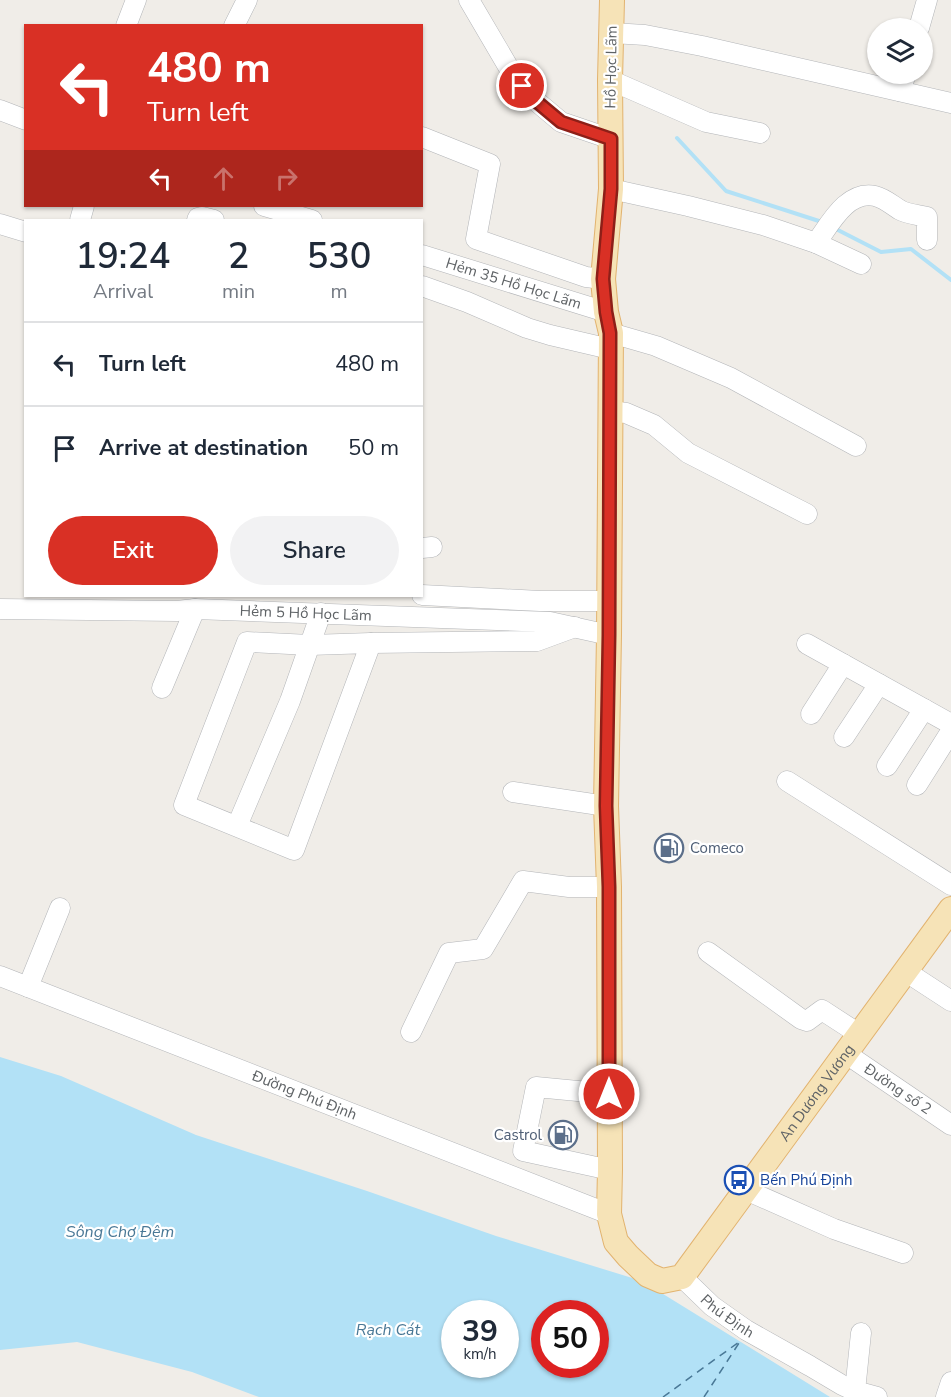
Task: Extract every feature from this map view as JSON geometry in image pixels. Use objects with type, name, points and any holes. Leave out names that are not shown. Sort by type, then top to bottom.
[{"type":"main road","name":"Hồ Học Lãm","points":[[609,1214],[609,887],[606,806],[610,411],[609,331],[603,279],[611,189],[612,0]]},
{"type":"main road","name":"An Dương Vương","points":[[682,1277],[905,971],[948,920]]},
{"type":"main road","points":[[609,1214],[615,1242],[648,1275],[662,1281],[682,1277]]},
{"type":"street","points":[[127,24],[136,0]]},
{"type":"street","points":[[235,24],[247,0]]},
{"type":"street","points":[[469,0],[513,75],[530,96],[561,122],[611,139]]},
{"type":"street","points":[[922,18],[927,0]]},
{"type":"street","points":[[612,33],[645,35],[867,76]]},
{"type":"street","points":[[610,80],[706,122],[760,133]]},
{"type":"street","points":[[908,84],[951,103]]},
{"type":"street","points":[[0,110],[24,119]]},
{"type":"street","points":[[423,137],[490,164],[476,239],[586,277],[603,279]]},
{"type":"street","points":[[611,189],[763,225],[816,243],[861,264]]},
{"type":"street","points":[[816,243],[848,202],[862,196],[875,196],[893,204],[901,211],[927,217],[927,240]]},
{"type":"street","points":[[267,207],[309,219]]},
{"type":"street","points":[[0,224],[24,231]]},
{"type":"street","name":"Hẻm 35 Hồ Học Lãm","points":[[423,255],[609,331]]},
{"type":"street","points":[[423,286],[550,335],[609,331],[656,346],[731,378],[856,446]]},
{"type":"street","points":[[610,411],[626,413],[654,425],[688,453],[807,514]]},
{"type":"street","points":[[423,595],[540,601],[609,601]]},
{"type":"street","points":[[162,688],[183,605]]},
{"type":"street","name":"Hẻm 5 Hồ Học Lãm","points":[[0,609],[183,605],[550,622],[609,635]]},
{"type":"street","points":[[237,826],[290,701],[321,613]]},
{"type":"street","points":[[371,643],[294,850],[184,805],[246,642],[310,645],[371,643],[537,641],[575,627]]},
{"type":"street","points":[[807,644],[951,724]]},
{"type":"street","points":[[811,714],[843,664]]},
{"type":"street","points":[[844,737],[879,684]]},
{"type":"street","points":[[887,766],[924,709]]},
{"type":"street","points":[[917,784],[951,731]]},
{"type":"street","points":[[788,781],[951,885]]},
{"type":"street","points":[[513,792],[606,806]]},
{"type":"street","points":[[411,1032],[449,953],[483,950],[523,881],[568,887],[609,887]]},
{"type":"street","points":[[28,987],[60,908]]},
{"type":"street","name":"Đường số 2","points":[[708,952],[801,1019],[807,1021],[822,1010],[852,1043],[951,1125]]},
{"type":"street","points":[[905,971],[951,1001]]},
{"type":"street","name":"Đường Phú Định","points":[[0,976],[609,1214]]},
{"type":"street","points":[[609,1094],[536,1088],[523,1151],[610,1170]]},
{"type":"street","points":[[746,1190],[834,1229],[903,1252]]},
{"type":"street","name":"Phú Định","points":[[682,1277],[743,1336],[810,1365],[855,1391],[877,1397]]},
{"type":"street","points":[[855,1391],[861,1333]]},
{"type":"street","points":[[946,1397],[951,1382]]},
{"type":"water","name":"Sông Chợ Đệm","points":[[0,1057],[61,1076],[196,1135],[496,1236],[642,1281],[830,1397],[259,1397],[192,1372],[77,1342],[0,1350]]},
{"type":"waterway","points":[[677,138],[726,191],[822,222]]},
{"type":"waterway","points":[[834,228],[881,252],[911,249],[951,280]]},
{"type":"ferry route","points":[[663,1397],[739,1342]]},
{"type":"ferry route","points":[[704,1397],[739,1343]]},
{"type":"place","name":"Comeco","points":[[669,848]]},
{"type":"place","name":"Castrol","points":[[563,1135]]},
{"type":"place","name":"Bến Phú Định","points":[[739,1180]]},
{"type":"route","points":[[522,86],[530,96],[561,122],[611,139],[611,189],[603,279],[610,333],[606,806],[609,887],[609,1094]]},
{"type":"water label","name":"Rạch Cát","points":[[388,1329]]}]
